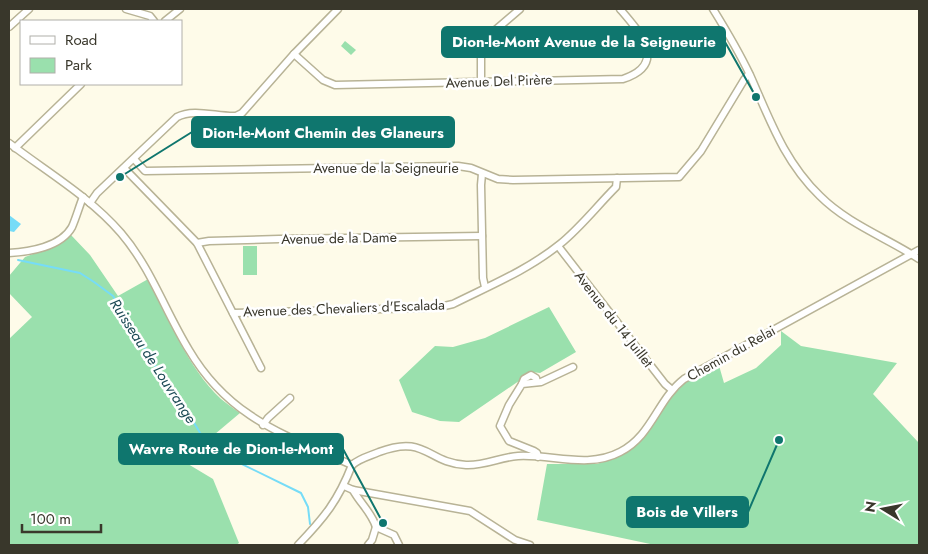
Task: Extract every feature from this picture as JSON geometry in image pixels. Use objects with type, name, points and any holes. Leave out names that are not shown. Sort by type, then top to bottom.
[{"type":"street","points":[[9,28],[29,9]]},
{"type":"street","points":[[126,9],[150,16],[153,20]]},
{"type":"street","points":[[166,20],[180,9]]},
{"type":"street","points":[[90,203],[97,193],[170,123],[184,114],[236,116],[242,113],[294,54],[338,9]]},
{"type":"street","points":[[481,82],[481,47],[486,38],[520,9]]},
{"type":"street","name":"Avenue Del Pirère","points":[[294,54],[323,80],[335,85],[623,79],[639,72],[646,59],[647,49],[644,38],[620,9]]},
{"type":"street","points":[[713,9],[726,29],[749,74],[778,140],[801,177],[821,198],[838,211],[919,259]]},
{"type":"street","name":"Avenue de la Seigneurie","points":[[145,171],[458,166],[471,168],[498,179],[513,180],[680,177],[701,152],[749,74]]},
{"type":"street","points":[[15,148],[80,85]]},
{"type":"street","points":[[9,143],[83,197],[120,232],[138,254],[156,285],[189,351],[222,394],[264,425],[352,465],[344,486],[327,514],[298,545]]},
{"type":"street","points":[[134,159],[145,171],[136,180]]},
{"type":"street","points":[[124,168],[196,243],[261,368]]},
{"type":"street","points":[[482,174],[483,278],[485,288]]},
{"type":"street","name":"Avenue des Chevaliers d'Escalada","points":[[233,313],[440,307],[453,304],[534,262],[558,246],[616,187],[617,178]]},
{"type":"street","points":[[9,253],[35,250],[64,236],[71,228],[83,197]]},
{"type":"street","name":"Avenue de la Dame","points":[[196,243],[279,239],[482,236]]},
{"type":"street","name":"Avenue du 14 Juillet","points":[[558,246],[665,384],[672,390]]},
{"type":"street","name":"Chemin du Relai","points":[[352,465],[357,461],[384,451],[405,446],[422,448],[454,463],[466,465],[481,464],[519,456],[594,460],[619,453],[642,435],[672,390],[697,370],[919,250]]},
{"type":"street","name":"Chemin du Relai","points":[[538,457],[534,451],[507,440],[500,426],[509,405],[522,384],[531,375],[536,378],[537,382],[573,367]]},
{"type":"street","points":[[264,425],[268,418],[290,398]]},
{"type":"street","points":[[344,486],[353,490],[463,509],[476,514],[514,543],[530,545]]},
{"type":"street","points":[[353,490],[374,520],[376,527],[372,540],[368,545]]},
{"type":"street","points":[[376,527],[394,535],[399,545]]},
{"type":"green space","points":[[345,41],[356,50],[351,55],[341,46]]},
{"type":"green space","points":[[71,235],[90,255],[118,296],[150,278],[180,342],[198,372],[221,399],[240,413],[183,461],[213,479],[239,543],[236,545],[9,545],[9,339],[32,317],[9,293],[9,276],[25,257],[52,247]]},
{"type":"green space","points":[[243,246],[257,246],[257,275],[243,275]]},
{"type":"green space","points":[[549,307],[576,352],[540,373],[532,372],[459,422],[440,421],[412,412],[399,380],[435,346],[453,347],[485,338]]},
{"type":"green space","points":[[781,331],[801,346],[897,363],[873,394],[919,443],[919,545],[655,545],[537,520],[547,464],[597,464],[622,455],[645,437],[670,398],[685,383],[718,362],[724,383],[756,368],[781,345]]},
{"type":"water","points":[[9,215],[21,224],[14,232],[9,231]]},
{"type":"waterway","name":"Ruisseau de Louvrange","points":[[18,260],[80,273],[113,296],[156,367],[209,448],[301,493],[308,507],[310,524]]},
{"type":"place","name":"Dion-le-Mont Avenue de la Seigneurie","points":[[756,97]]},
{"type":"place","name":"Dion-le-Mont Chemin des Glaneurs","points":[[120,177]]},
{"type":"place","name":"Bois de Villers","points":[[779,440]]},
{"type":"place","name":"Wavre Route de Dion-le-Mont","points":[[383,523]]}]
